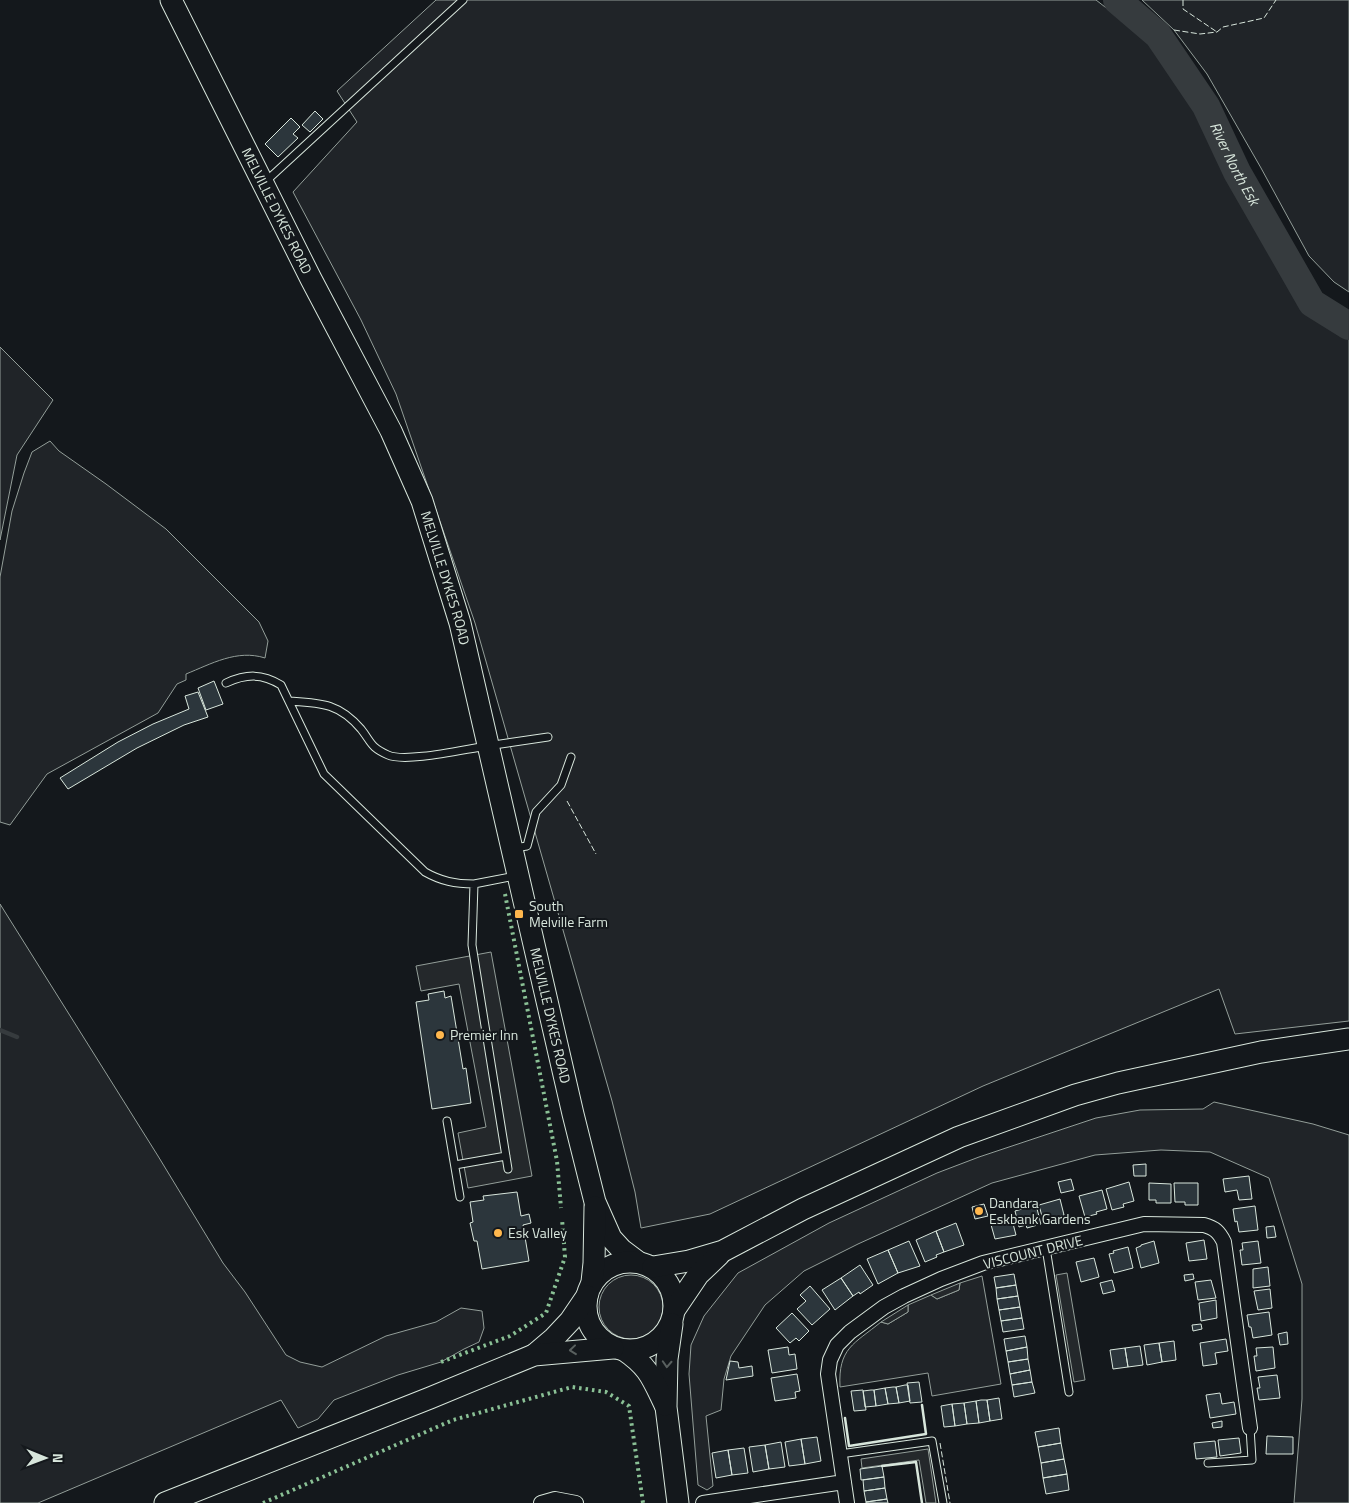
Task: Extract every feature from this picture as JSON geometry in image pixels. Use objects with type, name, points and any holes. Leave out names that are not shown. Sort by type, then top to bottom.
[{"type":"main road","name":"MELVILLE DYKES ROAD","points":[[171,0],[311,279],[391,431],[422,501],[460,623],[595,1202],[611,1238],[622,1250],[645,1265]]},
{"type":"main road","points":[[165,1503],[534,1355],[570,1321],[589,1289],[604,1269],[621,1262],[645,1265],[689,1262],[723,1251],[803,1209],[958,1138],[1076,1095],[1178,1069],[1262,1052],[1349,1039]]},
{"type":"main road","name":"MELVILLE DYKES ROAD","points":[[589,1289],[594,1263],[595,1202]]},
{"type":"main road","points":[[534,1355],[618,1349],[636,1351],[653,1344],[666,1332],[673,1315],[698,1275],[723,1251]]},
{"type":"main road","points":[[645,1265],[662,1275],[670,1285],[674,1297],[667,1359],[666,1407],[678,1503]]},
{"type":"main road","points":[[589,1289],[586,1312],[590,1327],[600,1339],[640,1361],[649,1373],[666,1407]]},
{"type":"street","name":"VISCOUNT DRIVE","points":[[847,1503],[828,1374],[830,1360],[837,1345],[850,1332],[884,1307],[904,1296],[983,1263],[1144,1224],[1204,1225],[1214,1228],[1220,1233],[1224,1242],[1250,1428]]},
{"type":"street","points":[[703,1503],[844,1482]]},
{"type":"street","points":[[541,1503],[555,1499],[576,1503]]},
{"type":"lane","points":[[264,183],[463,0]]},
{"type":"lane","points":[[226,683],[241,676],[254,676],[272,679],[281,685],[324,774],[425,872],[438,880],[455,884],[474,884],[518,875]]},
{"type":"lane","points":[[289,701],[325,704],[340,711],[352,719],[372,747],[390,756],[408,757],[548,737]]},
{"type":"lane","points":[[512,849],[527,846],[536,812],[561,785],[571,757]]},
{"type":"lane","points":[[474,884],[472,945],[508,1169]]},
{"type":"lane","points":[[447,1121],[460,1197]]},
{"type":"lane","points":[[455,1165],[506,1156]]},
{"type":"lane","points":[[1046,1248],[1069,1392]]},
{"type":"lane","points":[[1208,1463],[1252,1460],[1250,1428]]},
{"type":"lane","points":[[840,1454],[932,1441],[943,1503]]},
{"type":"shaded area","points":[[436,0],[1096,0],[1154,45],[1197,105],[1259,231],[1307,310],[1349,338],[1349,1021],[1235,1034],[1219,989],[983,1086],[710,1214],[641,1228],[635,1192],[612,1101],[475,623],[396,394],[361,320],[293,192],[357,122],[337,91]]},
{"type":"shaded area","points":[[1142,0],[1349,0],[1349,292],[1334,282],[1309,256],[1207,74],[1174,30]]},
{"type":"shaded area","points":[[0,347],[53,400],[17,455],[0,540]]},
{"type":"shaded area","points":[[50,441],[59,451],[166,529],[259,622],[268,641],[265,658],[244,655],[234,656],[186,674],[186,680],[177,684],[158,713],[47,774],[10,825],[0,822],[0,577],[12,511],[24,473],[32,452]]},
{"type":"shaded area","points":[[0,904],[223,1263],[245,1292],[286,1355],[300,1362],[322,1367],[386,1336],[436,1322],[461,1308],[482,1311],[484,1328],[479,1342],[441,1362],[398,1375],[334,1400],[318,1419],[298,1428],[281,1400],[38,1503],[0,1503]]},
{"type":"shaded area","points":[[491,952],[532,1176],[468,1188],[458,1133],[486,1127],[459,984],[421,991],[416,966]]},
{"type":"shaded area","points":[[1214,1102],[1313,1124],[1349,1135],[1349,1503],[1294,1503],[1302,1399],[1302,1284],[1269,1178],[1210,1152],[1161,1150],[1095,1155],[992,1183],[858,1244],[804,1271],[765,1305],[731,1356],[724,1379],[721,1410],[706,1416],[713,1486],[707,1490],[698,1485],[689,1374],[691,1345],[704,1316],[738,1273],[829,1223],[937,1173],[979,1157],[1096,1118],[1140,1110],[1203,1109]]},
{"type":"shaded area","points":[[1067,1273],[1085,1380],[1074,1382],[1056,1275]]},
{"type":"shaded area","points":[[631,1275],[643,1277],[654,1284],[661,1295],[663,1307],[661,1319],[654,1330],[643,1337],[631,1339],[619,1337],[608,1330],[601,1319],[599,1307],[601,1295],[608,1284],[619,1277]]},
{"type":"shaded area","points":[[982,1276],[1001,1384],[932,1396],[928,1373],[840,1387],[840,1374],[845,1355],[863,1336],[881,1322],[888,1324],[908,1312],[908,1305],[931,1295],[937,1299],[959,1290],[960,1283]]},
{"type":"shaded area","points":[[960,1283],[959,1290],[937,1299],[931,1295]]},
{"type":"shaded area","points":[[908,1305],[908,1312],[888,1324],[881,1322]]},
{"type":"shaded area","points":[[928,1449],[936,1503],[926,1503],[919,1460],[862,1468],[861,1459]]},
{"type":"building","points":[[315,111],[323,119],[310,132],[302,125]]},
{"type":"building","points":[[291,118],[300,127],[293,134],[298,138],[278,157],[265,144]]},
{"type":"building","points":[[214,681],[223,704],[206,710],[198,688]]},
{"type":"building","points":[[198,692],[208,717],[184,725],[137,748],[68,789],[60,778],[118,742],[153,724],[189,709],[185,696]]},
{"type":"building","name":"Premier Inn","points":[[444,991],[445,998],[451,996],[463,1069],[466,1068],[471,1103],[432,1109],[416,1002],[429,1000],[428,994]]},
{"type":"building","points":[[1146,1164],[1146,1176],[1134,1176],[1133,1165]]},
{"type":"building","points":[[1249,1176],[1252,1199],[1239,1200],[1237,1190],[1225,1192],[1223,1179]]},
{"type":"building","points":[[1071,1179],[1074,1190],[1061,1193],[1058,1182]]},
{"type":"building","points":[[1129,1182],[1134,1201],[1123,1204],[1124,1207],[1112,1210],[1106,1189]]},
{"type":"building","points":[[1149,1183],[1171,1184],[1171,1203],[1156,1203],[1156,1200],[1149,1200]]},
{"type":"building","points":[[1174,1183],[1198,1183],[1198,1205],[1185,1205],[1185,1202],[1175,1202]]},
{"type":"building","points":[[1102,1190],[1107,1209],[1085,1217],[1079,1196]]},
{"type":"building","name":"Esk Valley","points":[[517,1192],[521,1216],[529,1214],[531,1223],[523,1225],[529,1261],[482,1269],[477,1241],[474,1241],[470,1223],[473,1222],[470,1202],[484,1200],[483,1196]]},
{"type":"building","points":[[1060,1199],[1064,1215],[1057,1217],[1058,1220],[1044,1224],[1039,1205]]},
{"type":"building","points":[[984,1204],[988,1216],[975,1219],[972,1207]]},
{"type":"building","points":[[1036,1205],[1041,1224],[1027,1228],[1026,1225],[1019,1227],[1015,1211]]},
{"type":"building","points":[[1255,1206],[1258,1230],[1239,1232],[1233,1209]]},
{"type":"building","points":[[1011,1216],[1016,1235],[995,1239],[990,1221]]},
{"type":"building","points":[[956,1223],[964,1245],[944,1252],[936,1231]]},
{"type":"building","points":[[1274,1226],[1276,1237],[1267,1238],[1266,1227]]},
{"type":"building","points":[[936,1231],[944,1252],[925,1262],[916,1240]]},
{"type":"building","points":[[1204,1240],[1207,1259],[1189,1261],[1186,1243]]},
{"type":"building","points":[[909,1241],[920,1266],[898,1273],[888,1250]]},
{"type":"building","points":[[1154,1241],[1159,1263],[1141,1268],[1136,1248]]},
{"type":"building","points":[[1258,1241],[1261,1263],[1242,1265],[1240,1250],[1243,1250],[1242,1243]]},
{"type":"building","points":[[1128,1247],[1133,1268],[1114,1273],[1109,1254]]},
{"type":"building","points":[[888,1250],[898,1273],[878,1284],[867,1259]]},
{"type":"building","points":[[1094,1258],[1099,1277],[1081,1282],[1076,1262]]},
{"type":"building","points":[[860,1265],[873,1285],[860,1294],[859,1292],[853,1296],[841,1278]]},
{"type":"building","points":[[1268,1267],[1270,1286],[1253,1288],[1253,1269]]},
{"type":"building","points":[[1014,1274],[1016,1285],[996,1288],[994,1277]]},
{"type":"building","points":[[1193,1274],[1194,1279],[1185,1281],[1184,1275]]},
{"type":"building","points":[[841,1278],[853,1296],[835,1310],[822,1290]]},
{"type":"building","points":[[1112,1280],[1115,1291],[1103,1294],[1100,1283]]},
{"type":"building","points":[[1211,1280],[1216,1298],[1198,1300],[1195,1282]]},
{"type":"building","points":[[1016,1285],[1018,1296],[997,1299],[996,1288]]},
{"type":"building","points":[[810,1286],[830,1309],[812,1325],[797,1309],[806,1301],[800,1295]]},
{"type":"building","points":[[1270,1289],[1272,1308],[1258,1310],[1254,1291]]},
{"type":"building","points":[[1018,1296],[1020,1307],[999,1310],[997,1299]]},
{"type":"building","points":[[1216,1300],[1217,1318],[1201,1321],[1199,1303]]},
{"type":"building","points":[[1020,1307],[1022,1318],[1001,1321],[999,1310]]},
{"type":"building","points":[[1269,1312],[1272,1335],[1253,1338],[1247,1315]]},
{"type":"building","points":[[792,1313],[809,1331],[799,1341],[796,1338],[790,1343],[776,1328]]},
{"type":"building","points":[[1022,1318],[1024,1329],[1003,1332],[1001,1321]]},
{"type":"building","points":[[1201,1324],[1202,1329],[1193,1331],[1192,1325]]},
{"type":"building","points":[[1287,1332],[1288,1344],[1280,1345],[1278,1334]]},
{"type":"building","points":[[1025,1336],[1027,1347],[1006,1351],[1004,1339]]},
{"type":"building","points":[[1226,1339],[1228,1351],[1215,1353],[1217,1364],[1203,1366],[1200,1343]]},
{"type":"building","points":[[1174,1341],[1176,1360],[1162,1362],[1159,1343]]},
{"type":"building","points":[[1159,1343],[1162,1362],[1147,1365],[1144,1345]]},
{"type":"building","points":[[1140,1346],[1143,1365],[1128,1367],[1125,1348]]},
{"type":"building","points":[[788,1347],[789,1355],[795,1354],[797,1369],[772,1373],[768,1350]]},
{"type":"building","points":[[1027,1347],[1028,1359],[1008,1362],[1006,1351]]},
{"type":"building","points":[[1273,1347],[1275,1368],[1256,1371],[1254,1356],[1257,1356],[1256,1348]]},
{"type":"building","points":[[1125,1348],[1128,1367],[1113,1369],[1110,1350]]},
{"type":"building","points":[[1028,1359],[1030,1370],[1010,1374],[1008,1362]]},
{"type":"building","points":[[730,1361],[738,1362],[739,1368],[752,1366],[753,1376],[726,1380]]},
{"type":"building","points":[[1030,1370],[1032,1382],[1012,1385],[1010,1374]]},
{"type":"building","points":[[797,1374],[800,1391],[795,1392],[796,1398],[775,1401],[771,1378]]},
{"type":"building","points":[[1277,1375],[1280,1398],[1259,1400],[1257,1388],[1260,1388],[1258,1377]]},
{"type":"building","points":[[919,1382],[922,1402],[910,1403],[907,1383]]},
{"type":"building","points":[[1032,1382],[1035,1393],[1014,1397],[1012,1385]]},
{"type":"building","points":[[908,1385],[910,1401],[899,1403],[896,1387]]},
{"type":"building","points":[[896,1387],[899,1403],[888,1404],[885,1388]]},
{"type":"building","points":[[885,1388],[888,1404],[876,1406],[874,1390]]},
{"type":"building","points":[[863,1390],[866,1410],[854,1411],[851,1391]]},
{"type":"building","points":[[874,1390],[876,1406],[865,1407],[863,1391]]},
{"type":"building","points":[[1220,1393],[1222,1404],[1234,1402],[1236,1414],[1210,1418],[1206,1395]]},
{"type":"building","points":[[999,1398],[1002,1419],[990,1421],[987,1400]]},
{"type":"building","points":[[987,1400],[990,1421],[979,1423],[976,1401]]},
{"type":"building","points":[[976,1401],[979,1423],[967,1424],[964,1403]]},
{"type":"building","points":[[964,1403],[967,1424],[955,1426],[952,1404]]},
{"type":"building","points":[[952,1404],[955,1426],[944,1427],[941,1406]]},
{"type":"building","points":[[1222,1421],[1222,1427],[1213,1428],[1212,1423]]},
{"type":"building","points":[[1059,1428],[1061,1443],[1038,1447],[1035,1432]]},
{"type":"building","points":[[1267,1436],[1293,1437],[1293,1454],[1266,1454]]},
{"type":"building","points":[[817,1437],[821,1461],[805,1464],[801,1439]]},
{"type":"building","points":[[1239,1438],[1241,1453],[1220,1456],[1218,1440]]},
{"type":"building","points":[[801,1439],[805,1464],[789,1466],[785,1442]]},
{"type":"building","points":[[1215,1441],[1217,1457],[1196,1459],[1194,1443]]},
{"type":"building","points":[[781,1442],[785,1467],[769,1469],[765,1445]]},
{"type":"building","points":[[1061,1443],[1064,1459],[1041,1463],[1038,1447]]},
{"type":"building","points":[[765,1445],[769,1469],[753,1472],[749,1447]]},
{"type":"building","points":[[744,1448],[748,1473],[732,1475],[728,1450]]},
{"type":"building","points":[[728,1450],[732,1475],[716,1478],[712,1453]]},
{"type":"building","points":[[1064,1459],[1067,1474],[1043,1478],[1041,1463]]},
{"type":"building","points":[[882,1466],[884,1477],[861,1480],[860,1469]]},
{"type":"building","points":[[1067,1474],[1069,1490],[1046,1494],[1043,1478]]},
{"type":"building","points":[[884,1477],[885,1488],[864,1491],[863,1480]]},
{"type":"building","points":[[885,1488],[887,1499],[866,1502],[864,1491]]},
{"type":"building","points":[[887,1499],[888,1503],[866,1503],[866,1502]]},
{"type":"waterway","name":"River North Esk","points":[[1117,0],[1158,35],[1206,106],[1237,172],[1312,303],[1349,326]]},
{"type":"waterway","points":[[0,1030],[17,1037]]},
{"type":"hedge","points":[[505,894],[557,1161],[561,1208]]},
{"type":"hedge","points":[[441,1362],[510,1336],[546,1313],[565,1257],[562,1219]]},
{"type":"hedge","points":[[263,1503],[453,1420],[572,1387],[606,1392],[629,1406],[643,1503]]},
{"type":"fence","points":[[1183,0],[1183,9],[1217,32]]},
{"type":"fence","points":[[1174,30],[1200,34],[1217,32],[1223,27],[1264,18],[1276,0]]},
{"type":"fence","points":[[567,801],[596,854]]},
{"type":"fence","points":[[940,1443],[950,1503]]},
{"type":"wall","points":[[845,1418],[849,1446],[926,1434],[922,1405]]},
{"type":"wall","points":[[882,1466],[916,1462],[922,1503]]},
{"type":"place","name":"South Melville Farm","points":[[519,914]]},
{"type":"place","name":"Premier Inn","points":[[440,1035]]},
{"type":"place","name":"Dandara Eskbank Gardens","points":[[979,1211]]},
{"type":"place","name":"Esk Valley","points":[[498,1233]]}]
